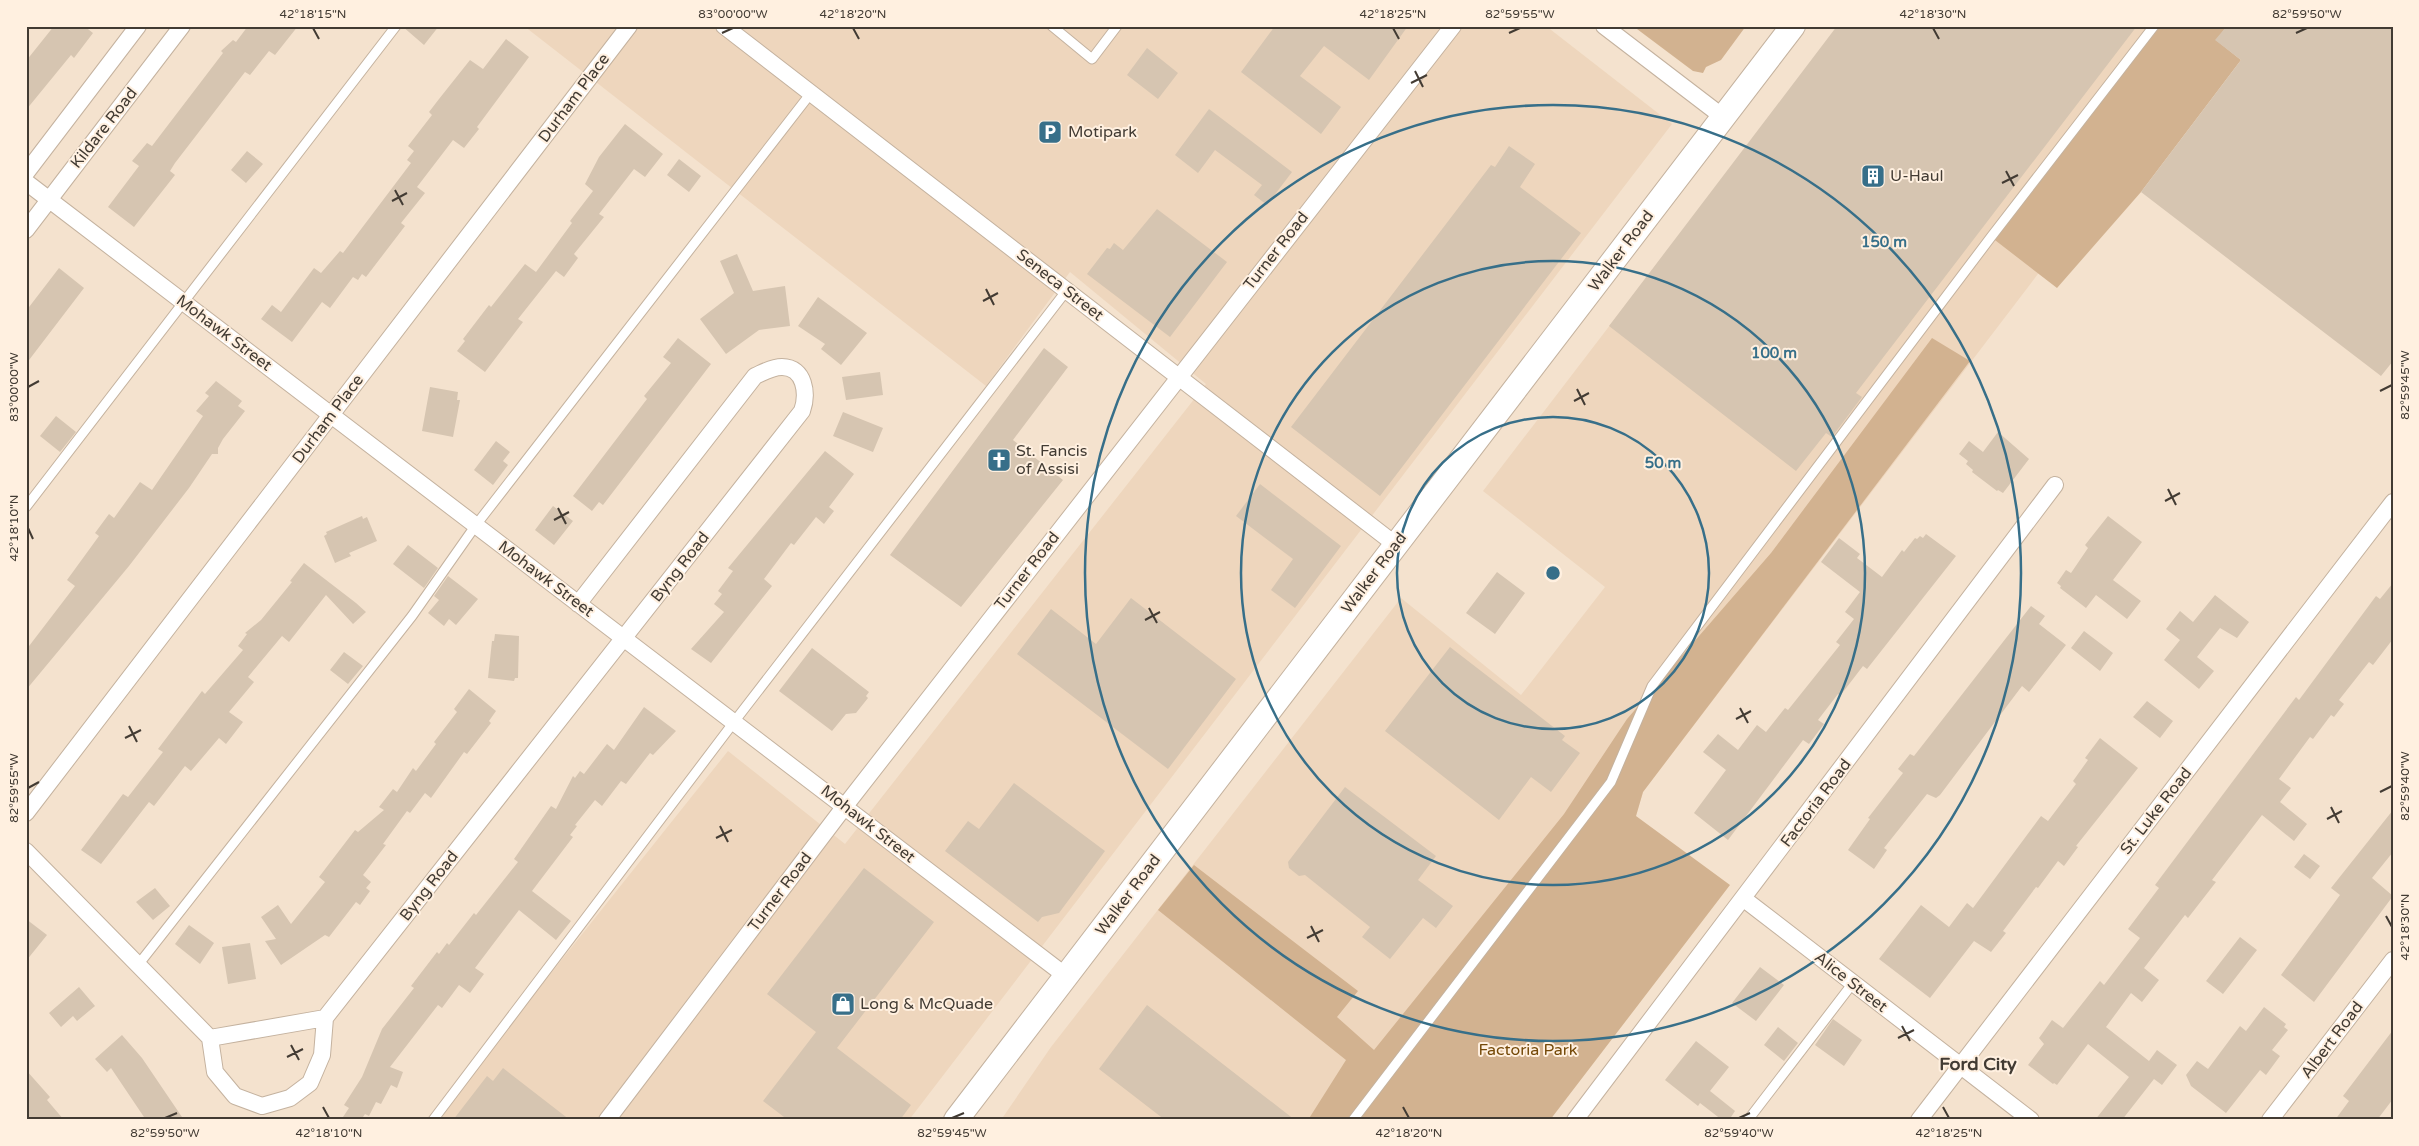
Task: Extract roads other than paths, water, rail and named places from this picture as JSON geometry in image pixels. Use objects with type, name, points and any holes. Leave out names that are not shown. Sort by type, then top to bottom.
[{"type":"main road","name":"Walker Road","points":[[956,1120],[1793,26]]},
{"type":"street","points":[[26,173],[138,26]]},
{"type":"street","name":"Kildare Road","points":[[26,230],[182,26]]},
{"type":"street","name":"Durham Place","points":[[26,812],[629,26]]},
{"type":"street","name":"Seneca Street","points":[[724,26],[1396,545]]},
{"type":"street","name":"Turner Road","points":[[607,1120],[845,806],[1453,26]]},
{"type":"street","points":[[1604,26],[1723,117]]},
{"type":"street","name":"Mohawk Street","points":[[26,182],[1066,976]]},
{"type":"street","name":"Byng Road","points":[[325,1018],[802,410],[806,400],[805,383],[795,372],[784,366],[771,368],[755,376],[578,604]]},
{"type":"street","name":"Factoria Road","points":[[1575,1120],[1744,899],[2055,484]]},
{"type":"street","name":"St. Luke Road","points":[[1919,1120],[2393,502]]},
{"type":"street","points":[[26,852],[210,1038],[215,1072],[234,1096],[262,1106],[290,1098],[310,1083],[322,1056],[325,1018],[210,1038]]},
{"type":"street","name":"Alice Street","points":[[1744,899],[2030,1120]]},
{"type":"street","name":"Albert Road","points":[[2270,1120],[2393,960]]},
{"type":"lane","points":[[26,507],[396,26]]},
{"type":"lane","points":[[1052,26],[1092,59],[1117,26]]},
{"type":"lane","points":[[1353,1120],[1611,782],[1652,686],[1985,245],[2154,26]]},
{"type":"lane","points":[[138,965],[412,616],[476,525],[811,94]]},
{"type":"lane","points":[[433,1120],[734,722],[1067,290]]},
{"type":"lane","points":[[1748,1120],[1853,983]]},
{"type":"place","name":"Motipark","points":[[1050,132]]},
{"type":"place","name":"U-Haul","points":[[1873,176]]},
{"type":"place","name":"St. Fancis of Assisi","points":[[999,460]]},
{"type":"place","name":"Long & McQuade","points":[[843,1004]]},
{"type":"district","name":"Ford City","points":[[1978,1064]]},
{"type":"park label","name":"Factoria Park","points":[[1528,1050]]}]
